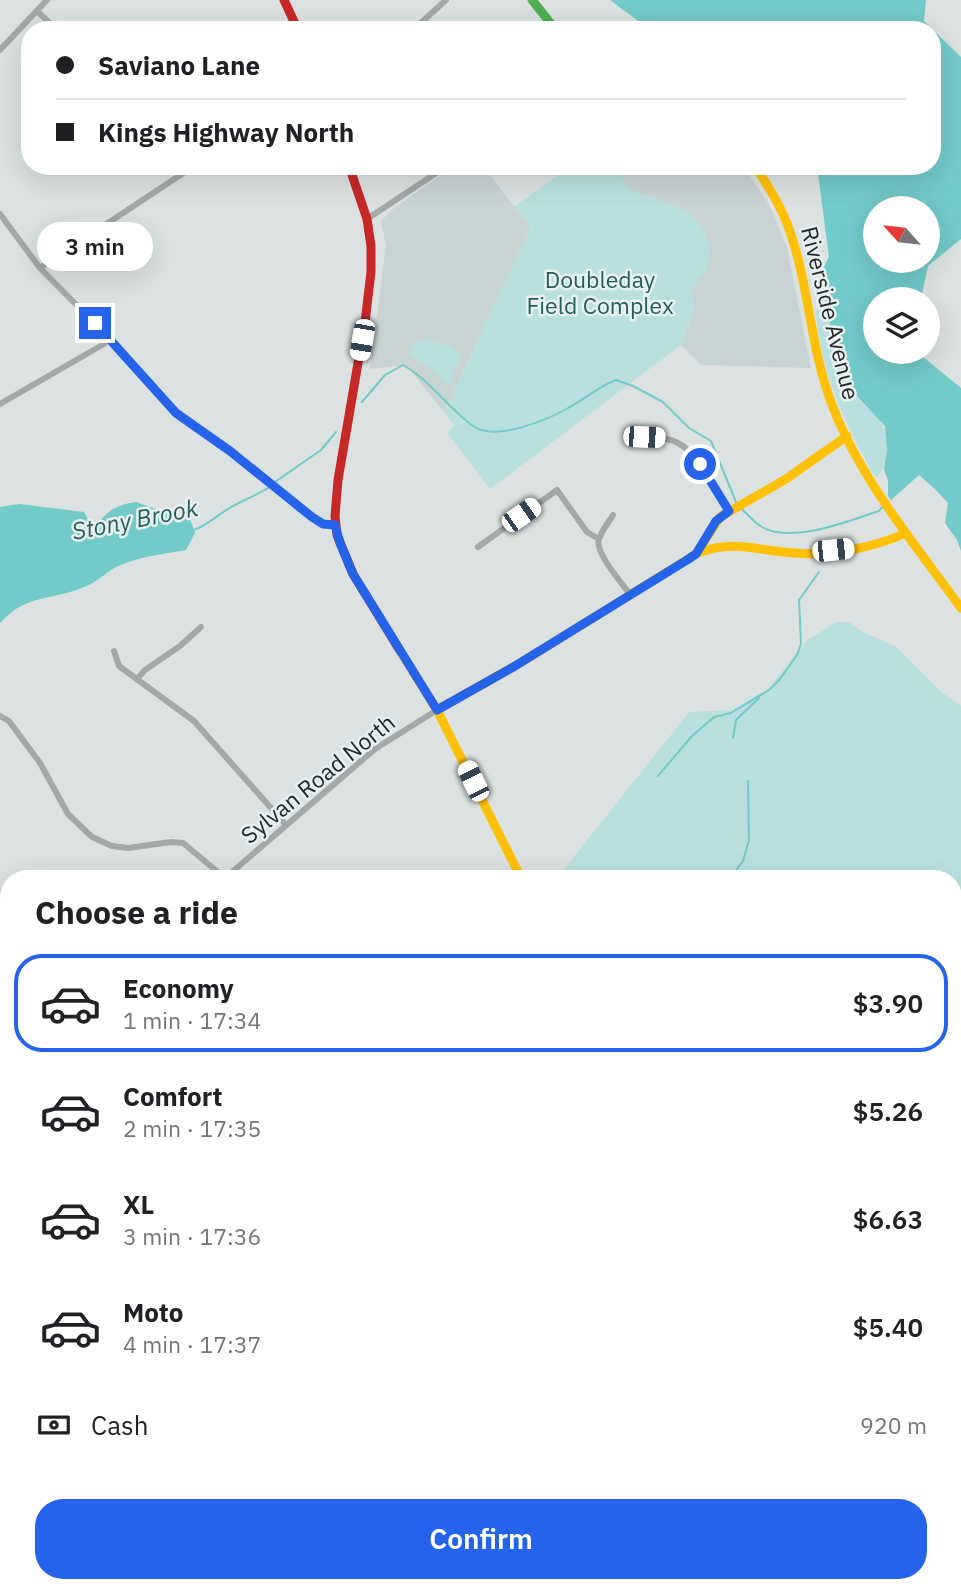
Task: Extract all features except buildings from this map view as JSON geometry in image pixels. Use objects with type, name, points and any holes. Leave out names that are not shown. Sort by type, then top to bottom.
[{"type":"main road","points":[[284,0],[294,21]]},
{"type":"main road","points":[[532,0],[549,21]]},
{"type":"main road","points":[[352,175],[367,219],[372,256],[370,288],[338,480],[335,525],[353,574],[437,710],[517,870]]},
{"type":"main road","name":"Riverside Avenue","points":[[761,175],[774,194],[793,234],[821,372],[847,436],[885,504],[961,608]]},
{"type":"main road","points":[[696,554],[716,521],[786,479],[847,436]]},
{"type":"main road","points":[[733,509],[714,532],[716,538],[725,543],[791,553],[865,547],[906,533]]},
{"type":"main road","points":[[437,710],[631,596],[696,554],[725,543]]},
{"type":"street","points":[[28,21],[47,0]]},
{"type":"street","points":[[423,21],[446,0]]},
{"type":"street","points":[[37,11],[48,21]]},
{"type":"street","points":[[0,50],[21,28]]},
{"type":"street","points":[[40,268],[180,175]]},
{"type":"street","points":[[367,219],[433,175]]},
{"type":"street","points":[[0,214],[40,268],[109,338],[176,413],[230,451],[317,521],[335,525]]},
{"type":"street","points":[[0,404],[104,344],[109,338]]},
{"type":"street","points":[[644,437],[675,441],[687,449],[733,509]]},
{"type":"street","points":[[478,547],[557,491],[587,532],[599,539]]},
{"type":"street","points":[[613,515],[598,545],[601,555],[631,596]]},
{"type":"street","points":[[137,679],[201,627]]},
{"type":"street","points":[[114,651],[119,666],[194,721],[286,825]]},
{"type":"street","name":"Sylvan Road North","points":[[234,870],[375,749],[437,710]]},
{"type":"street","points":[[0,716],[9,721],[40,763],[68,814],[92,837],[112,846],[128,848],[183,843],[215,870]]},
{"type":"shaded area","points":[[441,175],[490,175],[531,228],[444,412],[406,365],[370,369],[386,246],[381,221],[394,208]]},
{"type":"shaded area","points":[[621,175],[749,175],[769,204],[787,247],[811,368],[701,365],[681,345],[694,310],[691,289],[705,270],[708,260],[687,211],[630,190]]},
{"type":"green space","name":"Doubleday Field Complex","points":[[558,175],[621,175],[630,190],[687,211],[704,229],[710,250],[705,270],[691,289],[694,310],[681,345],[490,489],[447,433],[455,426],[444,412],[531,228],[514,207]]},
{"type":"green space","points":[[826,307],[842,370],[858,399],[877,417],[886,431],[885,461],[876,478],[847,422],[825,364],[815,310]]},
{"type":"green space","points":[[424,339],[450,345],[461,355],[459,364],[453,369],[451,384],[447,384],[429,367],[412,357],[410,347]]},
{"type":"green space","points":[[836,622],[849,622],[863,632],[895,646],[939,690],[961,706],[961,870],[563,870],[689,712],[732,710],[768,689],[806,641]]},
{"type":"water","points":[[610,0],[926,0],[924,21],[638,21]]},
{"type":"water","points":[[941,38],[961,57],[961,239],[940,256],[940,196],[863,196],[863,273],[927,273],[924,287],[863,287],[863,364],[932,364],[961,388],[961,551],[945,523],[948,503],[919,475],[891,500],[888,496],[888,481],[884,469],[887,449],[885,426],[853,392],[837,357],[820,274],[829,257],[818,175],[941,175]]},
{"type":"water","points":[[136,502],[190,519],[195,533],[186,550],[124,564],[88,585],[19,607],[0,623],[0,507],[19,504],[84,512],[91,525],[96,527],[113,509]]},
{"type":"waterway","name":"Stony Brook","points":[[362,402],[385,375],[403,365],[422,378],[473,426],[495,432],[548,418],[616,380],[663,402],[689,428],[711,441],[736,502]]},
{"type":"waterway","name":"Stony Brook","points":[[275,482],[321,450],[336,432]]},
{"type":"waterway","name":"Stony Brook","points":[[191,531],[271,486]]},
{"type":"waterway","name":"Stony Brook","points":[[742,509],[762,527],[789,533],[837,525],[879,511],[884,505]]},
{"type":"waterway","points":[[658,776],[692,736],[714,717],[731,713],[769,690],[780,679],[797,655],[801,644],[799,600],[819,572]]},
{"type":"waterway","points":[[733,738],[736,720],[759,698]]},
{"type":"waterway","points":[[736,870],[743,861],[749,840],[748,781]]},
{"type":"traffic: fast","points":[[532,0],[549,21]]},
{"type":"traffic: slow","points":[[761,175],[779,206],[794,243],[824,380],[843,430],[889,509],[961,608]]},
{"type":"traffic: slow","points":[[437,710],[522,662],[696,554],[720,517],[786,479],[847,436]]},
{"type":"traffic: slow","points":[[698,553],[735,546],[808,554],[837,552],[866,547],[906,533]]},
{"type":"traffic: slow","points":[[399,649],[437,710],[517,870]]},
{"type":"traffic: jam","points":[[284,0],[294,21]]},
{"type":"traffic: jam","points":[[352,175],[367,219],[371,272],[338,480],[335,516],[337,535],[353,574],[399,649]]},
{"type":"route","points":[[95,323],[176,413],[230,451],[312,517],[323,524],[335,525],[353,574],[437,710],[515,666],[696,554],[716,521],[729,511],[700,464]]}]
